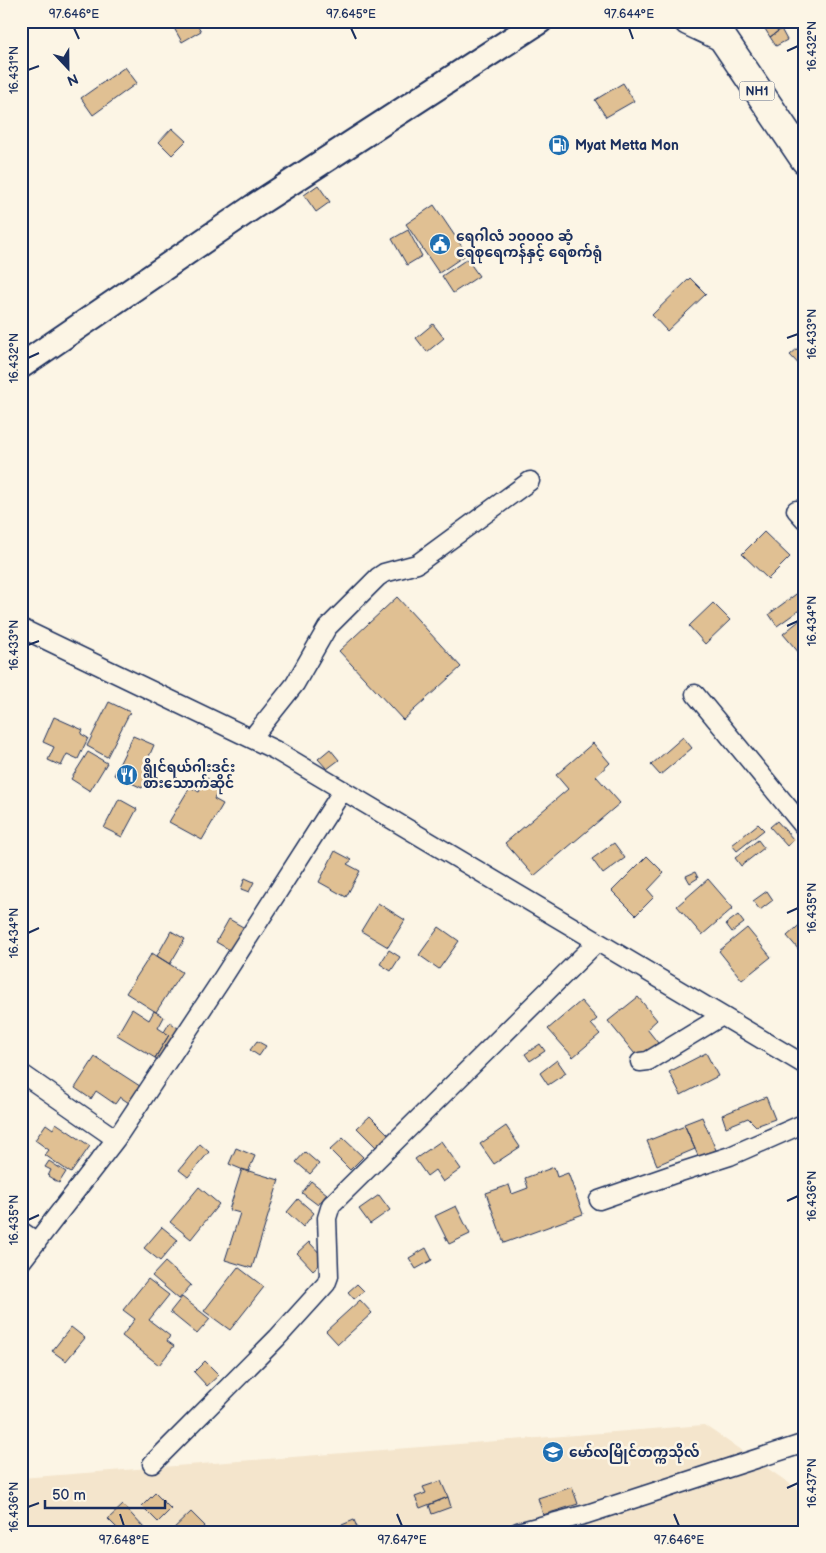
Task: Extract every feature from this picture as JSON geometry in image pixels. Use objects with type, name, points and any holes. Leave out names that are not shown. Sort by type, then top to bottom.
[{"type":"main road","points":[[21,366],[253,208],[540,21]]},
{"type":"main road","points":[[688,21],[717,29]]},
{"type":"main road","name":"NH1","points":[[717,29],[805,160]]},
{"type":"street","points":[[252,738],[295,684],[327,628],[378,577],[384,573],[417,564],[530,481]]},
{"type":"street","points":[[21,628],[275,750],[805,1065]]},
{"type":"street","points":[[695,694],[805,828]]},
{"type":"street","points":[[21,1262],[116,1139],[220,982],[343,790]]},
{"type":"street","points":[[152,1464],[277,1338],[326,1284],[328,1276],[327,1218],[331,1205],[597,942]]},
{"type":"street","points":[[640,1062],[648,1061],[722,1016]]},
{"type":"street","points":[[21,1073],[116,1139]]},
{"type":"street","points":[[599,1200],[671,1174],[730,1156],[805,1123]]},
{"type":"street","points":[[21,1231],[37,1242]]},
{"type":"street","points":[[518,1532],[587,1514],[805,1443]]},
{"type":"shaded area","name":"မော်လမြိုင်တက္ကသိုလ်","points":[[704,1425],[802,1492],[801,1532],[21,1532],[21,1478]]},
{"type":"building","points":[[170,21],[195,21],[201,31],[182,42]]},
{"type":"building","points":[[766,21],[784,21],[787,25],[770,37],[762,24]]},
{"type":"building","points":[[805,27],[805,41],[798,36]]},
{"type":"building","points":[[781,29],[787,40],[776,46],[770,37]]},
{"type":"building","points":[[125,67],[137,83],[93,115],[81,98]]},
{"type":"building","points":[[623,83],[634,101],[606,117],[595,100]]},
{"type":"building","points":[[805,83],[805,95],[799,87]]},
{"type":"building","points":[[172,128],[186,141],[172,155],[159,142]]},
{"type":"building","points":[[318,185],[330,202],[316,212],[304,195]]},
{"type":"building","points":[[434,205],[467,254],[439,273],[406,224]]},
{"type":"building","points":[[408,230],[422,256],[407,265],[392,239]]},
{"type":"building","points":[[467,259],[479,276],[453,293],[442,276]]},
{"type":"building","points":[[690,278],[706,294],[667,331],[652,315]]},
{"type":"building","points":[[433,324],[444,338],[427,352],[416,338]]},
{"type":"building","points":[[805,342],[805,371],[790,355]]},
{"type":"building","points":[[764,532],[790,557],[768,579],[742,554]]},
{"type":"building","points":[[803,589],[805,606],[777,626],[769,614]]},
{"type":"building","points":[[397,597],[461,667],[403,720],[339,651]]},
{"type":"building","points":[[713,603],[730,620],[705,644],[689,626]]},
{"type":"building","points":[[805,616],[805,670],[797,661],[800,654],[783,634]]},
{"type":"building","points":[[109,702],[130,712],[107,757],[87,746]]},
{"type":"building","points":[[54,717],[83,730],[81,734],[88,738],[78,759],[67,754],[61,766],[48,760],[54,747],[43,742]]},
{"type":"building","points":[[133,736],[154,745],[147,761],[154,764],[142,788],[114,775]]},
{"type":"building","points":[[683,737],[692,748],[660,775],[651,765]]},
{"type":"building","points":[[593,743],[610,763],[596,776],[620,803],[534,876],[505,843],[568,789],[556,775]]},
{"type":"building","points":[[330,749],[339,760],[327,769],[318,759]]},
{"type":"building","points":[[88,752],[107,763],[90,791],[71,779]]},
{"type":"building","points":[[207,778],[221,786],[214,799],[223,804],[202,840],[169,822],[190,787],[199,792]]},
{"type":"building","points":[[119,799],[137,809],[122,837],[104,828]]},
{"type":"building","points":[[777,821],[794,840],[787,846],[770,827]]},
{"type":"building","points":[[758,824],[764,830],[737,851],[732,845]]},
{"type":"building","points":[[758,840],[764,848],[741,866],[735,858]]},
{"type":"building","points":[[614,843],[625,858],[603,874],[592,859]]},
{"type":"building","points":[[335,851],[352,860],[347,864],[360,871],[346,897],[319,882]]},
{"type":"building","points":[[647,856],[664,873],[648,890],[654,897],[636,915],[612,891]]},
{"type":"building","points":[[695,872],[698,878],[690,883],[686,876]]},
{"type":"building","points":[[245,878],[254,882],[249,892],[241,889]]},
{"type":"building","points":[[708,879],[733,908],[702,935],[677,906]]},
{"type":"building","points":[[767,891],[773,900],[760,910],[753,901]]},
{"type":"building","points":[[378,903],[405,920],[388,947],[361,931]]},
{"type":"building","points":[[738,915],[744,923],[732,932],[726,924]]},
{"type":"building","points":[[229,919],[250,931],[237,954],[216,942]]},
{"type":"building","points":[[805,920],[805,957],[787,936]]},
{"type":"building","points":[[439,927],[459,941],[439,969],[419,955]]},
{"type":"building","points":[[747,928],[771,957],[742,980],[719,951]]},
{"type":"building","points":[[171,931],[185,939],[170,964],[157,956]]},
{"type":"building","points":[[389,950],[400,957],[391,971],[380,964]]},
{"type":"building","points":[[152,953],[182,972],[156,1012],[126,993]]},
{"type":"building","points":[[638,997],[657,1020],[647,1029],[658,1043],[639,1059],[608,1021]]},
{"type":"building","points":[[581,1001],[597,1019],[591,1024],[600,1034],[573,1057],[548,1029]]},
{"type":"building","points":[[132,1009],[149,1020],[154,1011],[164,1017],[158,1028],[169,1035],[155,1058],[117,1035]]},
{"type":"building","points":[[170,1022],[184,1033],[164,1063],[155,1058],[169,1035],[164,1032]]},
{"type":"building","points":[[257,1041],[266,1046],[259,1056],[250,1050]]},
{"type":"building","points":[[540,1044],[545,1051],[530,1061],[525,1054]]},
{"type":"building","points":[[706,1053],[718,1076],[681,1095],[669,1072]]},
{"type":"building","points":[[95,1057],[146,1090],[135,1107],[120,1097],[115,1104],[96,1091],[91,1099],[75,1088]]},
{"type":"building","points":[[557,1060],[566,1073],[548,1085],[540,1073]]},
{"type":"building","points":[[766,1097],[775,1119],[756,1126],[748,1118],[726,1127],[722,1115]]},
{"type":"building","points":[[370,1116],[390,1136],[377,1148],[357,1128]]},
{"type":"building","points":[[702,1117],[716,1150],[699,1158],[684,1124]]},
{"type":"building","points":[[56,1123],[90,1146],[71,1173],[45,1155],[49,1150],[35,1140],[46,1124],[53,1129]]},
{"type":"building","points":[[506,1126],[520,1147],[494,1164],[480,1144]]},
{"type":"building","points":[[685,1126],[695,1149],[657,1165],[647,1141]]},
{"type":"building","points":[[343,1138],[363,1157],[350,1170],[330,1150]]},
{"type":"building","points":[[441,1141],[461,1169],[443,1182],[435,1170],[427,1176],[415,1159]]},
{"type":"building","points":[[200,1144],[209,1152],[188,1177],[179,1170]]},
{"type":"building","points":[[236,1148],[255,1156],[248,1172],[229,1164]]},
{"type":"building","points":[[305,1152],[319,1164],[310,1174],[296,1162]]},
{"type":"building","points":[[49,1161],[66,1172],[59,1183],[48,1176],[51,1170],[45,1167]]},
{"type":"building","points":[[554,1167],[557,1177],[568,1173],[583,1214],[504,1243],[486,1193],[509,1185],[512,1194],[528,1188],[525,1178]]},
{"type":"building","points":[[242,1169],[279,1180],[252,1268],[225,1260],[240,1213],[229,1210]]},
{"type":"building","points":[[311,1181],[327,1194],[318,1205],[302,1193]]},
{"type":"building","points":[[199,1187],[219,1204],[191,1239],[170,1222]]},
{"type":"building","points":[[379,1195],[390,1210],[370,1224],[359,1209]]},
{"type":"building","points":[[298,1199],[314,1213],[303,1227],[287,1212]]},
{"type":"building","points":[[456,1206],[470,1234],[449,1244],[435,1216]]},
{"type":"building","points":[[162,1227],[178,1240],[160,1261],[144,1248]]},
{"type":"building","points":[[309,1242],[325,1259],[313,1270],[297,1253]]},
{"type":"building","points":[[426,1248],[432,1260],[416,1269],[409,1258]]},
{"type":"building","points":[[165,1262],[191,1285],[179,1299],[152,1276]]},
{"type":"building","points":[[238,1267],[264,1287],[230,1330],[204,1311]]},
{"type":"building","points":[[148,1279],[169,1295],[149,1320],[170,1336],[167,1341],[174,1346],[159,1365],[122,1336],[135,1319],[123,1310]]},
{"type":"building","points":[[357,1284],[364,1291],[354,1299],[348,1292]]},
{"type":"building","points":[[182,1297],[210,1319],[197,1334],[170,1312]]},
{"type":"building","points":[[360,1300],[372,1313],[338,1344],[326,1331]]},
{"type":"building","points":[[71,1327],[85,1338],[66,1361],[52,1351]]},
{"type":"building","points":[[205,1361],[219,1375],[207,1386],[194,1372]]},
{"type":"building","points":[[805,1465],[805,1478],[801,1466]]},
{"type":"building","points":[[441,1481],[448,1497],[420,1508],[415,1497],[426,1493],[423,1487]]},
{"type":"building","points":[[572,1487],[578,1504],[543,1515],[538,1498]]},
{"type":"building","points":[[155,1493],[171,1509],[158,1522],[142,1506]]},
{"type":"building","points":[[448,1497],[451,1507],[432,1514],[429,1505]]},
{"type":"building","points":[[123,1505],[144,1528],[140,1532],[121,1532],[108,1519]]},
{"type":"building","points":[[191,1512],[205,1526],[200,1532],[170,1532]]},
{"type":"building","points":[[354,1520],[359,1532],[325,1532]]},
{"type":"place","name":"Myat Metta Mon","points":[[559,145]]},
{"type":"place","name":"ရေဂါလံ ၁၀၀၀၀ ဆံ့ ရေစုရေကန်နှင့် ရေစက်ရုံ","points":[[440,244]]},
{"type":"place","name":"ရွိုင်ရယ်ဂါးဒင်း စားသောက်ဆိုင်","points":[[127,775]]},
{"type":"place","name":"မော်လမြိုင်တက္ကသိုလ်","points":[[553,1452]]}]
